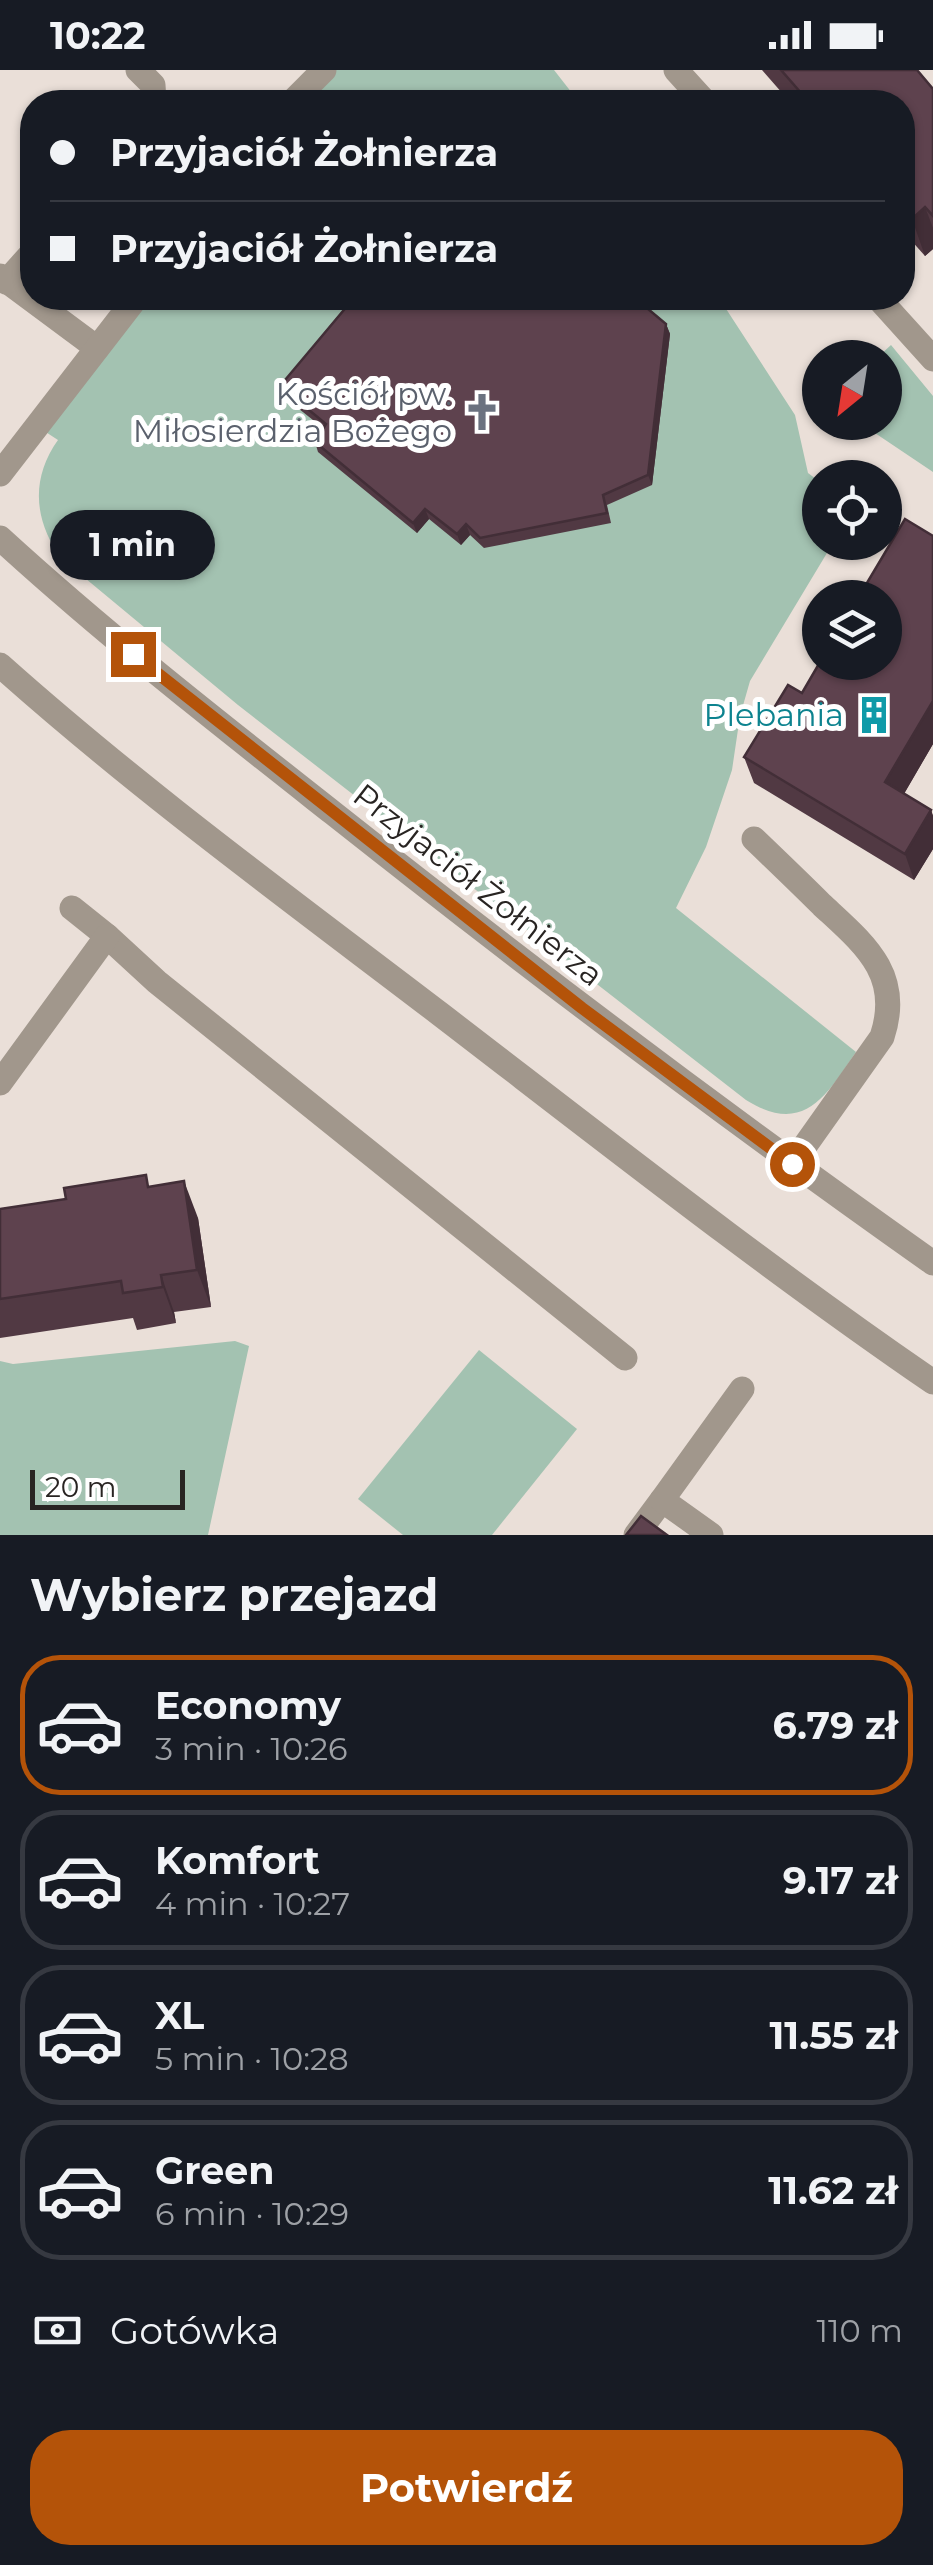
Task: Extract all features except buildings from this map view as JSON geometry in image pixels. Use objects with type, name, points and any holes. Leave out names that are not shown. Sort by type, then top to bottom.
[{"type":"street","points":[[138,70],[153,90]]},
{"type":"street","points":[[304,90],[324,70]]},
{"type":"street","points":[[676,70],[694,90]]},
{"type":"street","points":[[45,310],[97,348]]},
{"type":"street","points":[[0,474],[127,310]]},
{"type":"street","points":[[889,310],[933,359]]},
{"type":"street","name":"Przyjaciół Żołnierza","points":[[0,538],[158,675],[582,1008],[933,1264]]},
{"type":"street","points":[[0,665],[96,747],[290,900],[668,1189],[933,1382]]},
{"type":"street","points":[[754,839],[866,946],[880,969],[888,994],[889,1015],[882,1037],[792,1164]]},
{"type":"street","points":[[72,908],[157,982],[624,1358]]},
{"type":"street","points":[[0,1083],[107,936]]},
{"type":"street","points":[[636,1535],[742,1389]]},
{"type":"street","points":[[662,1500],[711,1535]]},
{"type":"green space","points":[[324,70],[554,70],[570,90],[304,90]]},
{"type":"green space","points":[[127,310],[727,310],[795,415],[805,460],[802,460],[802,560],[823,560],[811,580],[802,580],[802,595],[750,681],[732,770],[706,847],[676,908],[856,1052],[834,1083],[812,1106],[798,1112],[783,1114],[746,1100],[238,705],[62,559],[46,530],[39,500],[43,470],[58,440],[38,427]]},
{"type":"green space","points":[[902,358],[933,396],[933,472],[885,440],[902,440]]},
{"type":"green space","points":[[235,1341],[249,1346],[208,1535],[0,1535],[0,1361],[13,1364]]},
{"type":"green space","points":[[479,1350],[577,1429],[492,1535],[403,1535],[358,1499]]},
{"type":"place","name":"Kościół pw. Miłosierdzia Bożego","points":[[482,412]]},
{"type":"place","name":"Plebania","points":[[874,715]]},
{"type":"route","points":[[133,654],[582,1008],[792,1164]]}]
